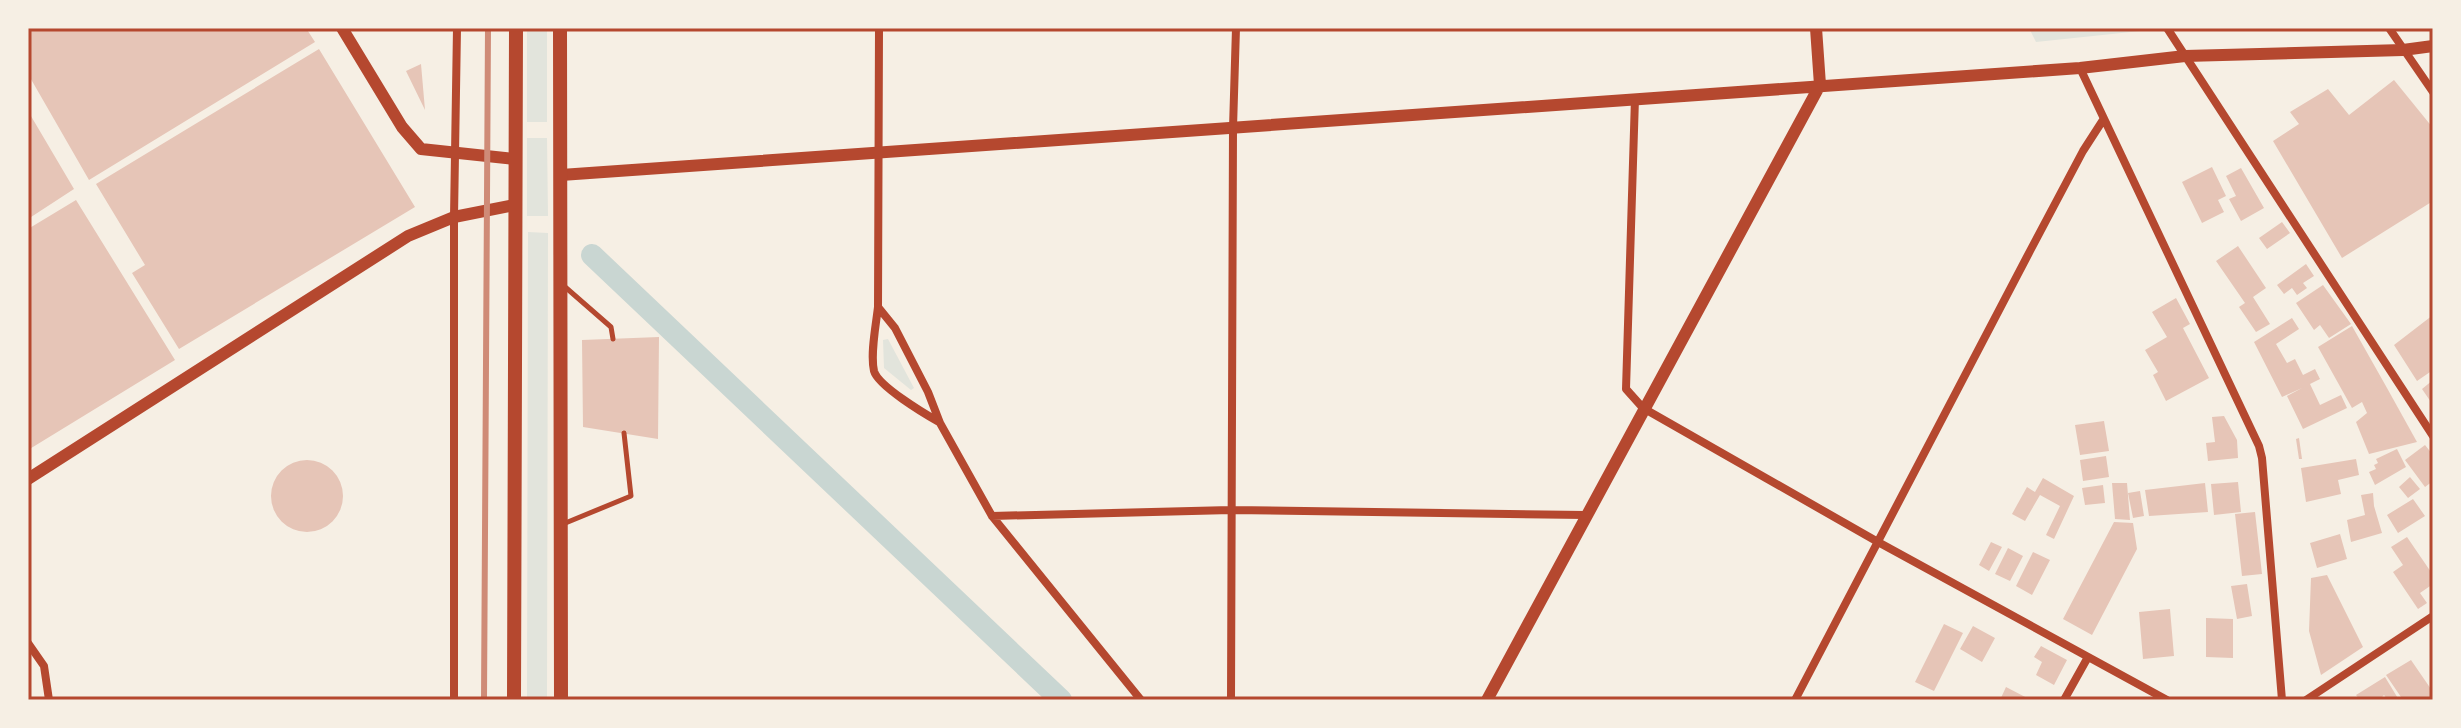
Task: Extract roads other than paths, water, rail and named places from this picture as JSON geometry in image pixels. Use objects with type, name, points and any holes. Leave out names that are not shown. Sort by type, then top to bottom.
[{"type":"main road","points":[[514,700],[516,28]]},
{"type":"main road","points":[[560,28],[561,700]]},
{"type":"street","points":[[342,28],[402,127],[421,149],[515,159]]},
{"type":"street","points":[[454,700],[457,28]]},
{"type":"street","points":[[879,28],[878,307],[874,372],[912,406],[940,423]]},
{"type":"street","points":[[1231,700],[1236,28]]},
{"type":"street","points":[[1487,700],[1820,85],[1816,28]]},
{"type":"street","points":[[2167,28],[2433,436]]},
{"type":"street","points":[[2389,28],[2433,92]]},
{"type":"street","points":[[561,175],[2080,68],[2185,56],[2403,50],[2433,46]]},
{"type":"street","points":[[2080,68],[2259,446],[2282,700]]},
{"type":"street","points":[[1635,98],[1626,389],[1643,408],[1878,542],[2167,700]]},
{"type":"street","points":[[1795,700],[2056,201],[2103,120]]},
{"type":"street","points":[[28,479],[408,236],[454,217],[515,205]]},
{"type":"street","points":[[878,307],[895,328],[928,392],[940,423],[992,516],[1141,700]]},
{"type":"street","points":[[992,516],[1231,510],[1585,515]]},
{"type":"street","points":[[2306,700],[2433,616]]},
{"type":"street","points":[[28,643],[44,666],[49,700]]},
{"type":"street","points":[[2064,700],[2088,657]]},
{"type":"lane","points":[[560,282],[611,327],[613,339]]},
{"type":"lane","points":[[562,524],[631,496],[624,433]]},
{"type":"waterway","points":[[592,255],[1061,700]]},
{"type":"railway","points":[[484,700],[488,28]]}]
